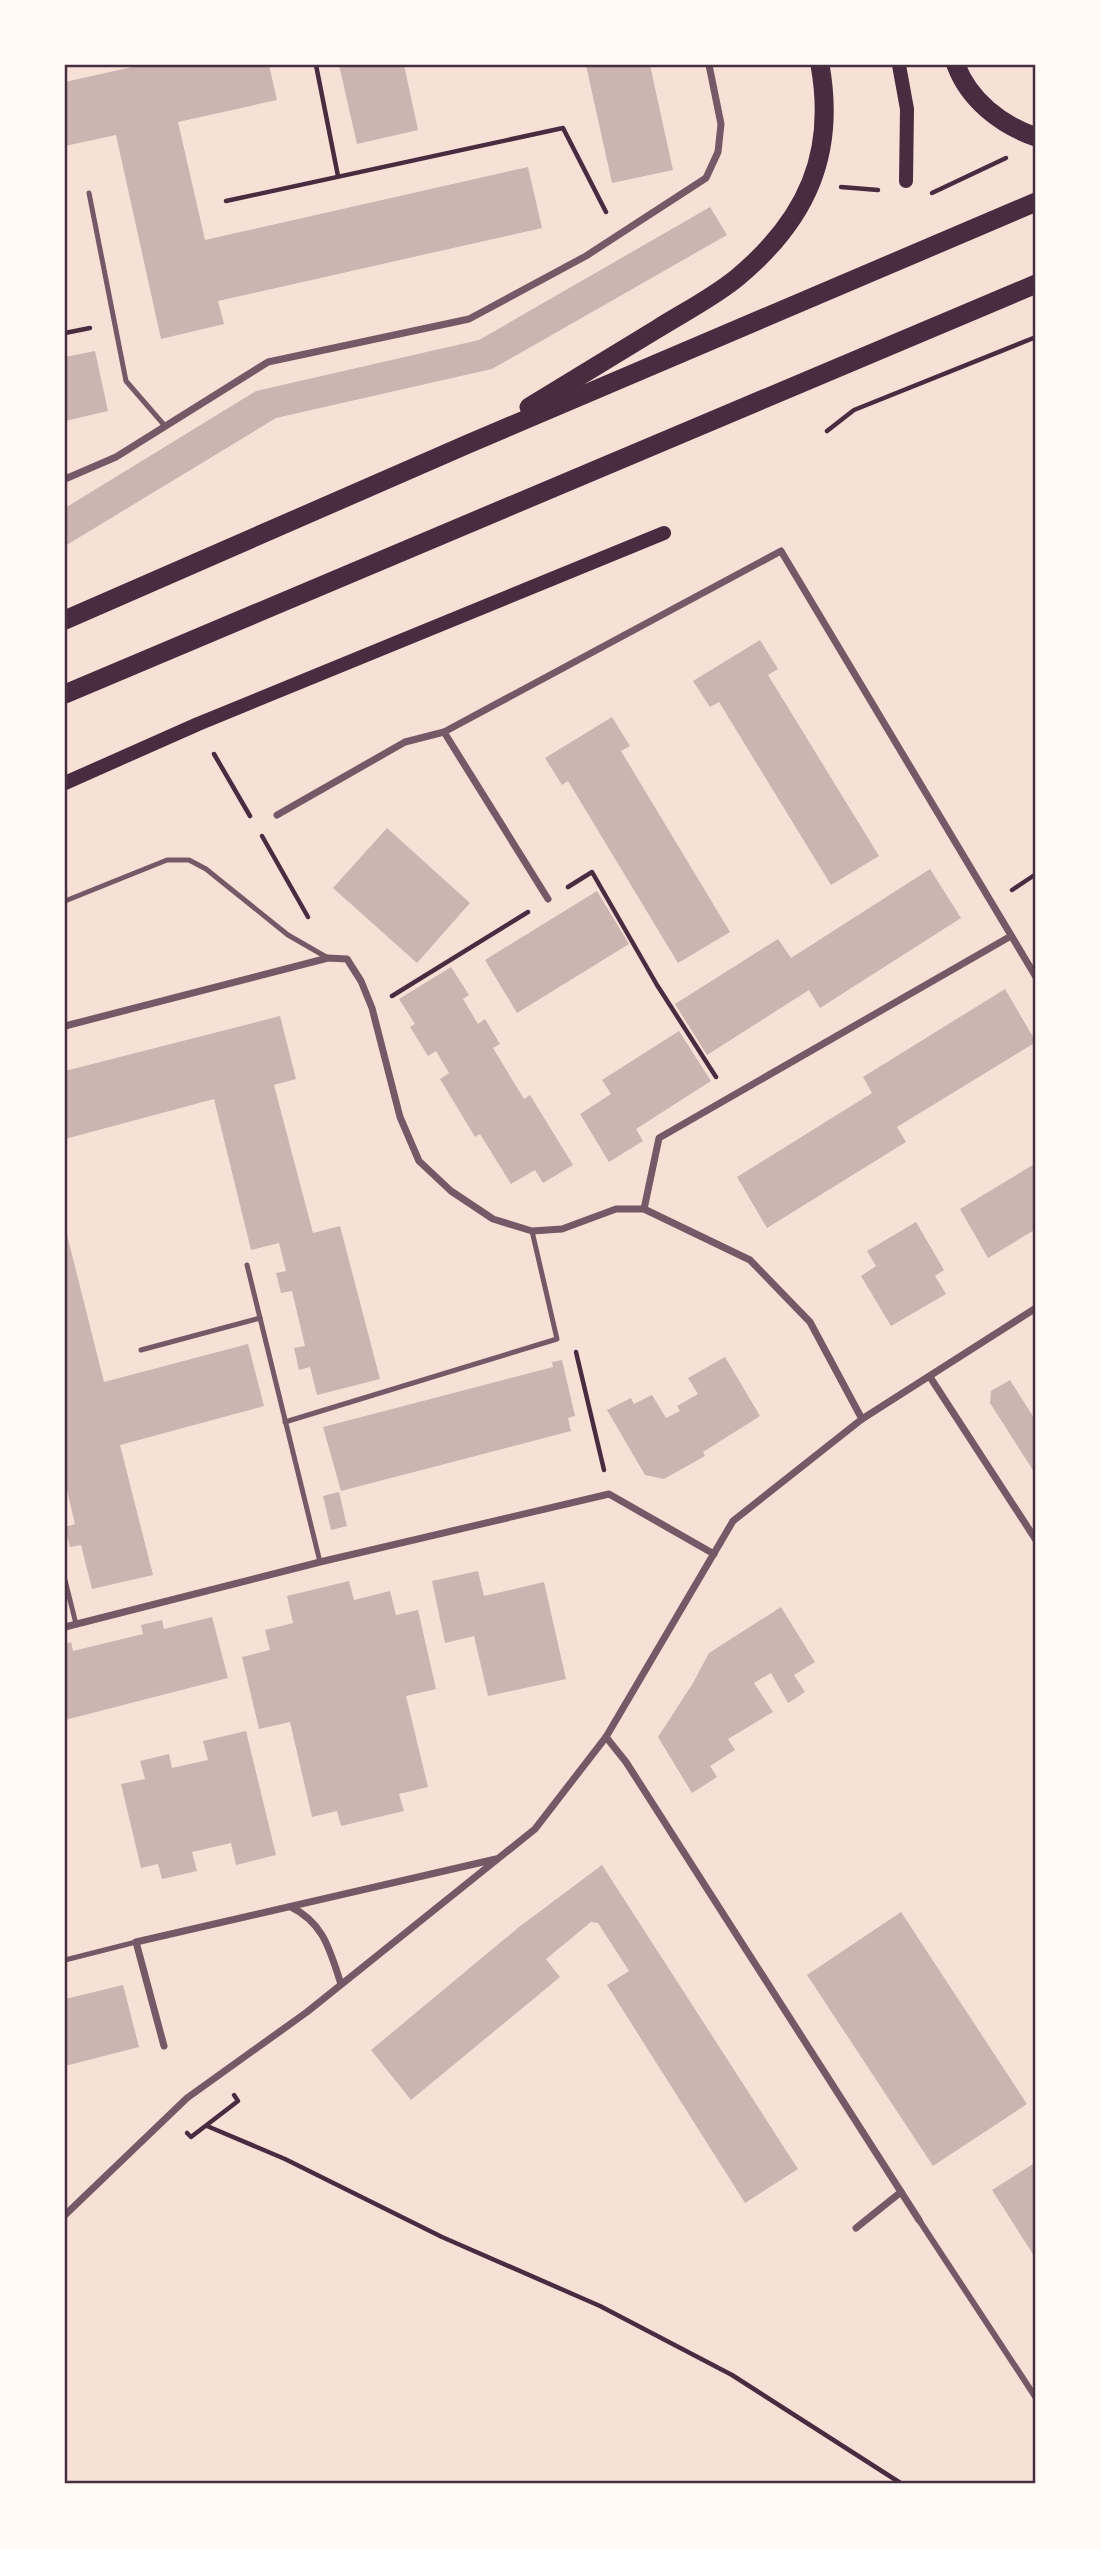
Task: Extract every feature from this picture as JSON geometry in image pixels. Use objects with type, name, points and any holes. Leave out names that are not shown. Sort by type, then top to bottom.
[{"type":"highway","points":[[468,444],[717,291],[737,277],[785,231],[813,184],[824,123],[824,88],[820,65]]},
{"type":"highway","points":[[956,65],[962,81],[985,108],[1007,125],[1036,137]]},
{"type":"highway","points":[[65,620],[468,444],[1036,202]]},
{"type":"highway","points":[[65,694],[1036,284]]},
{"type":"main road","points":[[899,65],[907,109],[906,181]]},
{"type":"main road","points":[[65,783],[211,718],[664,533]]},
{"type":"street","points":[[65,479],[116,457],[268,362],[468,319],[586,256],[706,178],[718,152],[721,124],[709,65]]},
{"type":"street","points":[[277,815],[405,742],[444,732],[781,551],[1036,977]]},
{"type":"street","points":[[444,732],[548,899]]},
{"type":"street","points":[[644,1209],[659,1138],[1011,936]]},
{"type":"street","points":[[65,1026],[328,958],[347,959],[361,981],[372,1008],[400,1117],[419,1161],[451,1191],[493,1219],[533,1231],[562,1229],[616,1209],[644,1209],[750,1260],[810,1322],[862,1419]]},
{"type":"street","points":[[65,2215],[187,2098],[307,2012],[535,1829],[606,1737],[733,1521],[862,1419],[1036,1308]]},
{"type":"street","points":[[930,1377],[1036,1540]]},
{"type":"street","points":[[65,1627],[320,1562],[610,1494],[714,1554]]},
{"type":"street","points":[[606,1737],[634,1774],[1036,2398]]},
{"type":"street","points":[[164,2046],[136,1942],[500,1858]]},
{"type":"street","points":[[290,1906],[306,1914],[319,1929],[341,1984]]},
{"type":"street","points":[[856,2228],[901,2192]]},
{"type":"lane","points":[[89,193],[126,381],[166,426]]},
{"type":"lane","points":[[65,901],[167,860],[189,860],[206,869],[288,935],[328,958]]},
{"type":"lane","points":[[285,1422],[557,1339],[533,1231]]},
{"type":"lane","points":[[247,1265],[320,1562]]},
{"type":"lane","points":[[141,1350],[260,1318]]},
{"type":"lane","points":[[65,1580],[76,1624]]},
{"type":"lane","points":[[65,1960],[136,1942]]},
{"type":"path","points":[[316,65],[338,176]]},
{"type":"path","points":[[226,201],[563,128],[618,235]]},
{"type":"path","points":[[827,431],[854,410],[1036,337]]},
{"type":"path","points":[[214,754],[253,822]]},
{"type":"path","points":[[260,833],[306,913],[328,958]]},
{"type":"path","points":[[372,1008],[592,872],[657,985],[729,1098]]},
{"type":"path","points":[[557,1339],[575,1347],[610,1494]]},
{"type":"path","points":[[208,2126],[285,2159],[442,2236],[600,2306],[732,2375],[902,2484]]},
{"type":"building","points":[[141,65],[269,65],[277,100],[178,122],[205,240],[528,167],[542,228],[218,301],[224,324],[161,339],[116,135],[65,146],[65,82]]},
{"type":"building","points":[[339,65],[404,65],[418,130],[357,144]]},
{"type":"building","points":[[586,65],[650,65],[673,170],[612,183]]},
{"type":"building","points":[[710,207],[727,235],[492,369],[276,418],[65,546],[65,508],[256,391],[479,340]]},
{"type":"building","points":[[95,351],[108,411],[65,421],[65,357]]},
{"type":"building","points":[[760,640],[778,669],[768,675],[879,856],[831,885],[719,702],[710,707],[693,681]]},
{"type":"building","points":[[612,717],[630,746],[621,751],[730,932],[678,963],[568,781],[562,785],[545,758]]},
{"type":"building","points":[[387,828],[470,903],[417,963],[333,888]]},
{"type":"building","points":[[930,869],[961,918],[820,1008],[809,990],[707,1055],[675,1004],[778,939],[791,958]]},
{"type":"building","points":[[597,891],[629,944],[517,1013],[485,960]]},
{"type":"building","points":[[451,967],[469,995],[463,999],[478,1024],[485,1019],[500,1044],[493,1048],[524,1099],[530,1095],[573,1165],[543,1183],[535,1170],[511,1184],[480,1134],[475,1137],[440,1079],[449,1073],[436,1051],[428,1056],[410,1027],[415,1024],[399,999]]},
{"type":"building","points":[[1005,989],[1036,1042],[897,1127],[906,1142],[767,1228],[737,1177],[872,1093],[863,1077]]},
{"type":"building","points":[[280,1016],[296,1079],[274,1085],[313,1233],[340,1226],[380,1379],[317,1395],[310,1367],[299,1370],[294,1348],[305,1346],[292,1291],[281,1293],[276,1273],[286,1271],[279,1243],[251,1250],[214,1099],[65,1139],[65,1071]]},
{"type":"building","points":[[679,1031],[711,1081],[636,1129],[643,1141],[609,1162],[580,1114],[611,1094],[602,1080]]},
{"type":"building","points":[[1036,1163],[1036,1229],[988,1258],[960,1209]]},
{"type":"building","points":[[916,1222],[944,1270],[935,1276],[946,1294],[891,1326],[861,1276],[876,1266],[867,1251]]},
{"type":"building","points":[[65,1227],[104,1382],[248,1344],[264,1406],[120,1445],[153,1575],[92,1589],[81,1545],[70,1547],[65,1527],[75,1524],[65,1482]]},
{"type":"building","points":[[725,1357],[760,1416],[703,1452],[705,1456],[664,1479],[645,1475],[607,1410],[631,1398],[634,1404],[652,1395],[666,1418],[680,1411],[677,1406],[698,1394],[688,1378]]},
{"type":"building","points":[[562,1360],[575,1416],[568,1418],[571,1431],[341,1491],[323,1427],[553,1367],[552,1362]]},
{"type":"building","points":[[1010,1380],[1036,1421],[1036,1475],[990,1403],[991,1391]]},
{"type":"building","points":[[339,1492],[347,1526],[331,1530],[323,1496]]},
{"type":"building","points":[[478,1571],[484,1596],[544,1582],[566,1679],[488,1696],[474,1636],[445,1643],[432,1581]]},
{"type":"building","points":[[349,1581],[354,1600],[390,1591],[396,1615],[418,1610],[436,1689],[406,1696],[428,1787],[399,1794],[404,1811],[341,1826],[337,1811],[312,1817],[290,1722],[259,1729],[242,1657],[270,1650],[265,1630],[293,1623],[287,1596]]},
{"type":"building","points":[[781,1607],[815,1662],[794,1675],[805,1692],[788,1703],[771,1673],[754,1683],[773,1712],[728,1739],[735,1750],[710,1766],[717,1777],[692,1793],[658,1737],[709,1653]]},
{"type":"building","points":[[212,1617],[228,1678],[65,1720],[65,1644],[71,1642],[73,1651],[143,1634],[141,1625],[162,1620],[164,1629]]},
{"type":"building","points":[[246,1731],[276,1855],[236,1865],[231,1843],[192,1852],[197,1871],[162,1879],[158,1864],[141,1868],[121,1784],[145,1779],[140,1761],[169,1754],[172,1768],[208,1760],[203,1741]]},
{"type":"building","points":[[602,1865],[798,2169],[745,2203],[607,1985],[629,1971],[598,1923],[591,1922],[546,1959],[560,1977],[411,2100],[371,2050],[519,1927]]},
{"type":"building","points":[[901,1912],[1027,2104],[933,2166],[807,1975]]},
{"type":"building","points":[[123,1985],[139,2047],[65,2066],[65,1999]]},
{"type":"building","points":[[1036,2162],[1036,2259],[992,2190]]}]
